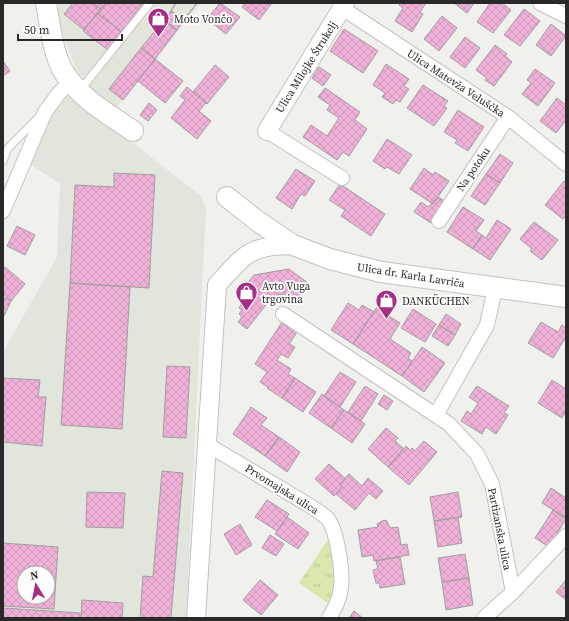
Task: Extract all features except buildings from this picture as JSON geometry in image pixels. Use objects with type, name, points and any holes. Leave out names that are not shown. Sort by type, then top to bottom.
[{"type":"main road","points":[[46,3],[53,40],[62,69],[75,86],[133,132]]},
{"type":"main road","name":"Ulica dr. Karla Lavriča","points":[[227,197],[256,220],[293,245],[330,259],[381,272],[566,297]]},
{"type":"street","points":[[540,3],[566,16]]},
{"type":"street","name":"Ulica Matevža Veluščka","points":[[344,6],[508,117],[566,164]]},
{"type":"street","name":"Ulica Milojke Štrukelj","points":[[267,131],[344,6]]},
{"type":"street","points":[[3,211],[45,112],[59,93],[75,86]]},
{"type":"street","name":"Na potoku","points":[[439,221],[508,117]]},
{"type":"street","points":[[267,131],[342,178]]},
{"type":"street","points":[[196,618],[217,285],[239,261],[253,251],[264,246],[293,245]]},
{"type":"street","points":[[436,415],[487,325],[494,288]]},
{"type":"street","name":"Partizanska ulica","points":[[283,314],[449,424],[477,454],[492,484],[513,592]]},
{"type":"street","name":"Prvomajska ulica","points":[[208,445],[299,499],[327,518],[334,531],[342,577],[337,604],[329,618]]},
{"type":"street","name":"Partizanska ulica","points":[[484,618],[564,542]]},
{"type":"lane","points":[[75,86],[150,3]]},
{"type":"lane","points":[[3,161],[5,150],[45,112]]},
{"type":"shaded area","points":[[59,3],[201,3],[117,107],[92,88],[76,70],[57,17]]},
{"type":"shaded area","points":[[70,94],[201,196],[206,208],[186,618],[3,618],[3,352],[57,257],[60,184],[30,164],[49,117]]},
{"type":"green space","points":[[330,536],[337,579],[330,605],[299,583]]},
{"type":"place","name":"Moto Vončo","points":[[159,38]]},
{"type":"place","name":"Avto Vuga trgovina","points":[[246,312]]},
{"type":"place","name":"DANKÜCHEN","points":[[387,320]]}]
